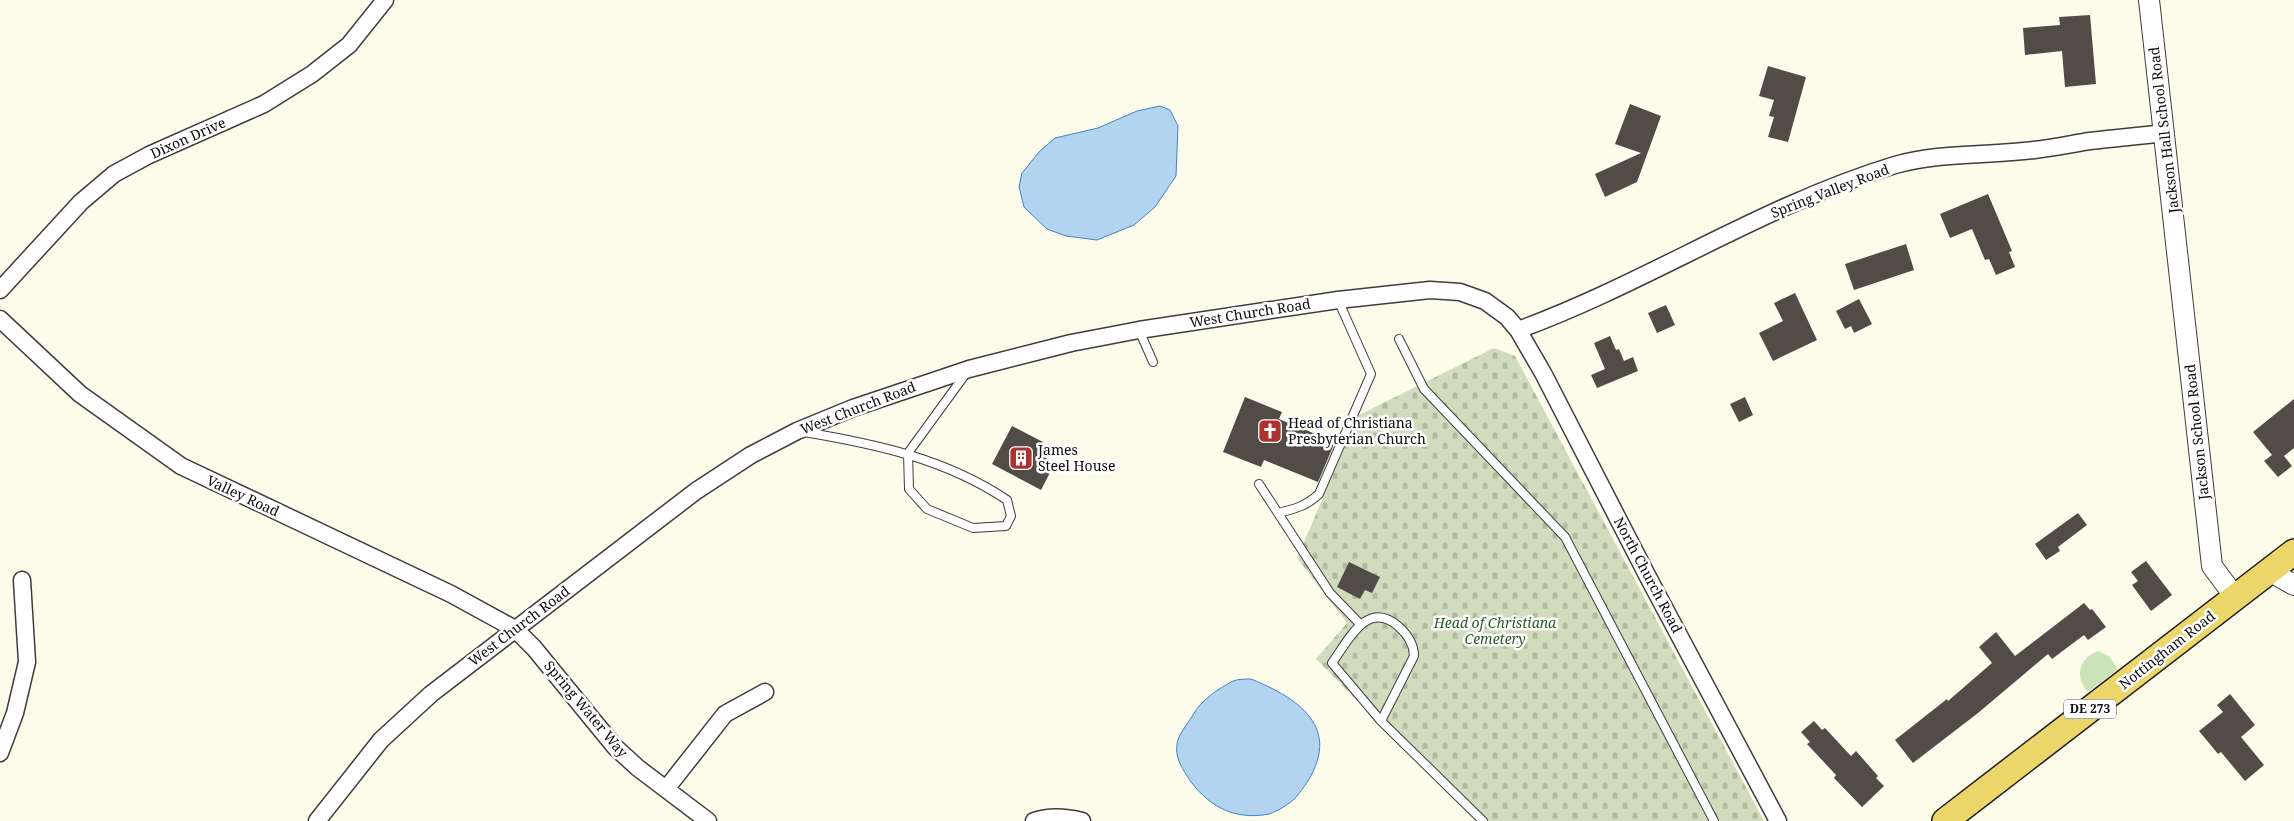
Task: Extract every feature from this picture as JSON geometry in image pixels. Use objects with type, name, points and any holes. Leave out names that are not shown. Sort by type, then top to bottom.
[{"type":"main road","name":"Nottingham Road","points":[[1945,821],[2294,552]]},
{"type":"street","name":"Dixon Drive","points":[[0,290],[82,202],[114,174],[149,155],[264,104],[312,74],[349,45],[385,0]]},
{"type":"street","name":"Jackson Hall School Road","points":[[2149,0],[2179,260]]},
{"type":"street","name":"Spring Valley Road","points":[[1518,330],[1558,315],[1749,223],[1863,175],[1898,164],[1926,159],[2034,150],[2091,141],[2165,134]]},
{"type":"street","name":"Jackson School Road","points":[[2179,260],[2212,566],[2235,597]]},
{"type":"street","name":"West Church Road","points":[[318,821],[366,758],[396,724],[431,694],[515,629],[696,491],[751,455],[797,431],[853,408],[969,369],[1071,343],[1139,330],[1338,300],[1430,290],[1460,292],[1473,296],[1496,308],[1518,330]]},
{"type":"street","name":"Valley Road","points":[[0,319],[80,394],[182,466],[451,594],[515,629]]},
{"type":"street","name":"North Church Road","points":[[1518,330],[1543,373],[1648,577],[1778,821]]},
{"type":"street","points":[[2269,571],[2294,585]]},
{"type":"street","points":[[0,753],[15,713],[27,662],[22,580]]},
{"type":"street","name":"Spring Water Way","points":[[515,629],[534,648],[615,747],[708,821]]},
{"type":"street","points":[[666,789],[725,714],[765,692]]},
{"type":"street","points":[[1034,821],[1041,818],[1070,818],[1082,821]]},
{"type":"lane","points":[[1278,513],[1300,508],[1310,503],[1319,494],[1371,374],[1338,300]]},
{"type":"lane","points":[[1139,330],[1153,362]]},
{"type":"lane","points":[[1400,338],[1424,389],[1566,537],[1714,821]]},
{"type":"lane","points":[[797,431],[870,443],[908,453],[980,483],[1007,500],[1011,516],[1006,526],[973,528],[927,509],[909,489],[908,453],[969,369]]},
{"type":"lane","points":[[1259,484],[1330,592],[1361,625]]},
{"type":"lane","points":[[1381,721],[1410,666],[1414,656],[1414,646],[1397,626],[1386,618],[1376,616],[1366,619],[1332,663],[1381,721],[1482,821]]},
{"type":"green space","name":"Head of Christiana Cemetery","points":[[1494,348],[1515,356],[1764,821],[1477,821],[1316,659],[1347,623],[1297,558],[1359,415]]},
{"type":"green space","points":[[2098,651],[2109,656],[2118,669],[2088,692],[2081,680],[2081,668],[2086,658]]},
{"type":"water","points":[[1160,106],[1170,110],[1178,126],[1176,176],[1155,207],[1134,225],[1097,240],[1066,236],[1047,229],[1024,207],[1019,187],[1022,173],[1039,152],[1055,138],[1098,128],[1137,111]]},
{"type":"water","points":[[1251,679],[1272,688],[1305,711],[1314,724],[1319,739],[1318,756],[1311,775],[1297,796],[1276,811],[1256,816],[1232,813],[1212,803],[1187,776],[1178,757],[1177,749],[1181,733],[1205,700],[1233,681]]},
{"type":"building","points":[[2090,15],[2096,84],[2065,87],[2062,51],[2025,55],[2023,28],[2060,25],[2059,17]]},
{"type":"building","points":[[1768,66],[1806,77],[1788,142],[1768,137],[1774,117],[1769,116],[1774,100],[1759,96]]},
{"type":"building","points":[[1630,104],[1661,116],[1637,182],[1605,197],[1595,174],[1641,153],[1615,144]]},
{"type":"building","points":[[1988,194],[2012,251],[2009,252],[2015,267],[1996,275],[1989,259],[1985,260],[1972,229],[1950,238],[1940,214]]},
{"type":"building","points":[[1906,244],[1914,270],[1854,290],[1845,264]]},
{"type":"building","points":[[1795,293],[1817,340],[1773,361],[1759,333],[1783,321],[1774,303]]},
{"type":"building","points":[[1859,299],[1872,324],[1854,333],[1851,326],[1845,329],[1836,311]]},
{"type":"building","points":[[1666,305],[1675,325],[1657,333],[1648,313]]},
{"type":"building","points":[[1610,336],[1616,350],[1619,349],[1624,361],[1633,357],[1638,371],[1597,388],[1591,375],[1605,369],[1594,343]]},
{"type":"building","name":"Head of Christiana Presbyterian Church","points":[[1245,397],[1282,412],[1279,419],[1335,442],[1318,482],[1264,460],[1261,467],[1223,452]]},
{"type":"building","points":[[1745,397],[1753,415],[1739,422],[1730,404]]},
{"type":"building","points":[[2294,399],[2294,448],[2284,456],[2292,466],[2278,477],[2264,461],[2272,455],[2253,432]]},
{"type":"building","name":"James Steel House","points":[[1012,426],[1043,442],[1037,453],[1055,463],[1041,490],[992,464]]},
{"type":"building","points":[[2078,513],[2087,525],[2058,547],[2060,551],[2046,560],[2035,544]]},
{"type":"building","points":[[2146,561],[2172,595],[2151,611],[2132,585],[2138,581],[2131,572]]},
{"type":"building","points":[[1349,562],[1380,577],[1372,593],[1365,590],[1360,599],[1337,587]]},
{"type":"building","points":[[2084,603],[2090,610],[2092,609],[2106,627],[2088,640],[2084,635],[2052,659],[2048,654],[1978,713],[1913,763],[1895,740],[1947,699],[1948,701],[1992,663],[1979,647],[1996,632],[2015,656]]},
{"type":"building","points":[[2230,694],[2255,725],[2241,737],[2264,765],[2245,781],[2221,752],[2218,754],[2199,731],[2223,712],[2217,705]]},
{"type":"building","points":[[1814,721],[1822,730],[1825,728],[1851,756],[1856,751],[1878,776],[1876,778],[1884,786],[1862,807],[1834,778],[1836,775],[1807,744],[1810,742],[1801,732]]},
{"type":"place","name":"Head of Christiana Presbyterian Church","points":[[1270,431]]},
{"type":"place","name":"James Steel House","points":[[1021,458]]}]
